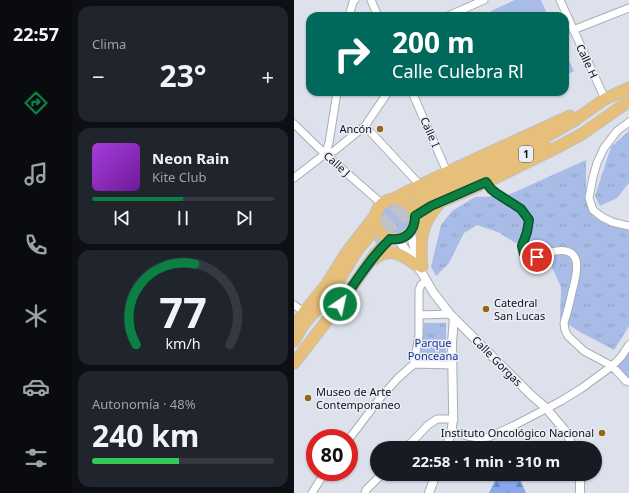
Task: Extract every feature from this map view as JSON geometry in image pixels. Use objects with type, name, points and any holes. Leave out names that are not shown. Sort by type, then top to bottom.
[{"type":"highway","name":"1","points":[[629,88],[605,100],[549,135],[486,163],[418,200],[576,131],[609,109],[629,100]]},
{"type":"highway","points":[[394,239],[385,237],[376,229],[374,217],[375,212],[381,203],[396,198],[447,172],[605,100]]},
{"type":"highway","points":[[415,216],[431,206],[486,182],[582,134],[629,100]]},
{"type":"highway","points":[[294,363],[340,304],[375,254],[394,239],[407,235],[411,232],[414,227],[414,211],[406,202],[396,198]]},
{"type":"highway","points":[[420,268],[422,235],[425,226],[429,217],[442,202]]},
{"type":"highway","points":[[294,327],[326,285],[347,252],[374,217]]},
{"type":"highway","points":[[294,341],[303,325],[332,291],[357,251],[372,239],[365,255],[338,297],[312,327],[294,357]]},
{"type":"highway","points":[[368,263],[385,253],[392,252],[408,258],[420,268]]},
{"type":"street","points":[[350,12],[354,0]]},
{"type":"street","points":[[371,0],[376,12]]},
{"type":"street","points":[[457,12],[484,0]]},
{"type":"street","name":"Calle H","points":[[560,0],[565,12]]},
{"type":"street","points":[[573,30],[629,8]]},
{"type":"street","name":"Calle H","points":[[569,21],[605,100]]},
{"type":"street","points":[[325,154],[329,143],[336,96]]},
{"type":"street","points":[[294,178],[325,154],[334,151],[365,126],[385,96]]},
{"type":"street","name":"Calle I","points":[[414,96],[447,172]]},
{"type":"street","points":[[629,122],[617,131],[604,148],[597,163],[589,198],[593,210],[602,217],[612,222],[629,226]]},
{"type":"street","name":"Calle J","points":[[294,124],[325,154],[381,203]]},
{"type":"street","points":[[365,126],[420,185]]},
{"type":"street","points":[[486,182],[496,193],[521,209],[529,220],[522,246],[524,254],[531,257],[537,257],[550,252],[564,250],[571,252],[576,260],[577,272],[564,323],[565,330],[568,336],[584,351],[612,366],[626,381],[629,382]]},
{"type":"street","name":"Calle Gorgas","points":[[411,232],[413,250],[426,281],[433,292],[452,316],[546,408],[567,433],[570,441]]},
{"type":"street","name":"Calle Gorgas","points":[[394,239],[403,246],[420,268]]},
{"type":"street","points":[[357,429],[381,397],[398,378],[414,364],[419,335],[419,290],[421,285],[426,281]]},
{"type":"street","points":[[294,306],[304,312]]},
{"type":"street","points":[[419,315],[452,316],[454,419],[448,441]]},
{"type":"street","points":[[452,431],[479,438],[489,437],[513,426],[562,401],[582,388],[612,366],[621,357],[629,345]]},
{"type":"street","points":[[414,364],[452,365]]},
{"type":"street","points":[[413,441],[428,425],[437,419],[454,419]]},
{"type":"street","points":[[312,493],[319,481]]},
{"type":"street","points":[[365,493],[375,481]]},
{"type":"street","points":[[429,493],[433,481]]},
{"type":"street","points":[[580,481],[580,493]]},
{"type":"green space","points":[[515,0],[541,0],[546,12],[491,12]]},
{"type":"green space","points":[[569,60],[574,71],[569,74]]},
{"type":"green space","points":[[629,131],[629,183],[617,198],[600,206],[595,196],[611,147]]},
{"type":"green space","points":[[586,160],[586,201],[594,217],[611,225],[629,228],[629,326],[614,350],[580,332],[560,319],[561,287],[551,265],[498,232],[477,225],[464,233],[449,263],[436,276],[431,267],[441,225],[452,211],[475,197],[506,196]]},
{"type":"green space","points":[[394,203],[405,208],[410,219],[405,230],[394,235],[383,230],[378,219],[383,208]]},
{"type":"green space","name":"Parque Ponceana","points":[[424,323],[446,323],[446,362],[419,363]]},
{"type":"green space","points":[[629,348],[629,379],[617,368]]},
{"type":"green space","points":[[495,481],[521,481],[526,493],[489,493]]},
{"type":"tunnel","points":[[369,236],[389,216],[416,196]]},
{"type":"tunnel","points":[[375,242],[387,230],[421,203]]},
{"type":"place","name":"Ancón","points":[[380,129]]},
{"type":"place","name":"Catedral San Lucas","points":[[486,309]]},
{"type":"place","name":"Museo de Arte Contemporaneo","points":[[308,398]]},
{"type":"place","name":"Instituto Oncológico Nacional","points":[[602,433]]},
{"type":"route","points":[[340,304],[368,263],[381,247],[390,239],[402,238],[411,232],[414,227],[415,216],[431,206],[486,182],[496,193],[521,209],[529,220],[522,246],[524,254],[531,257],[537,257]]}]
